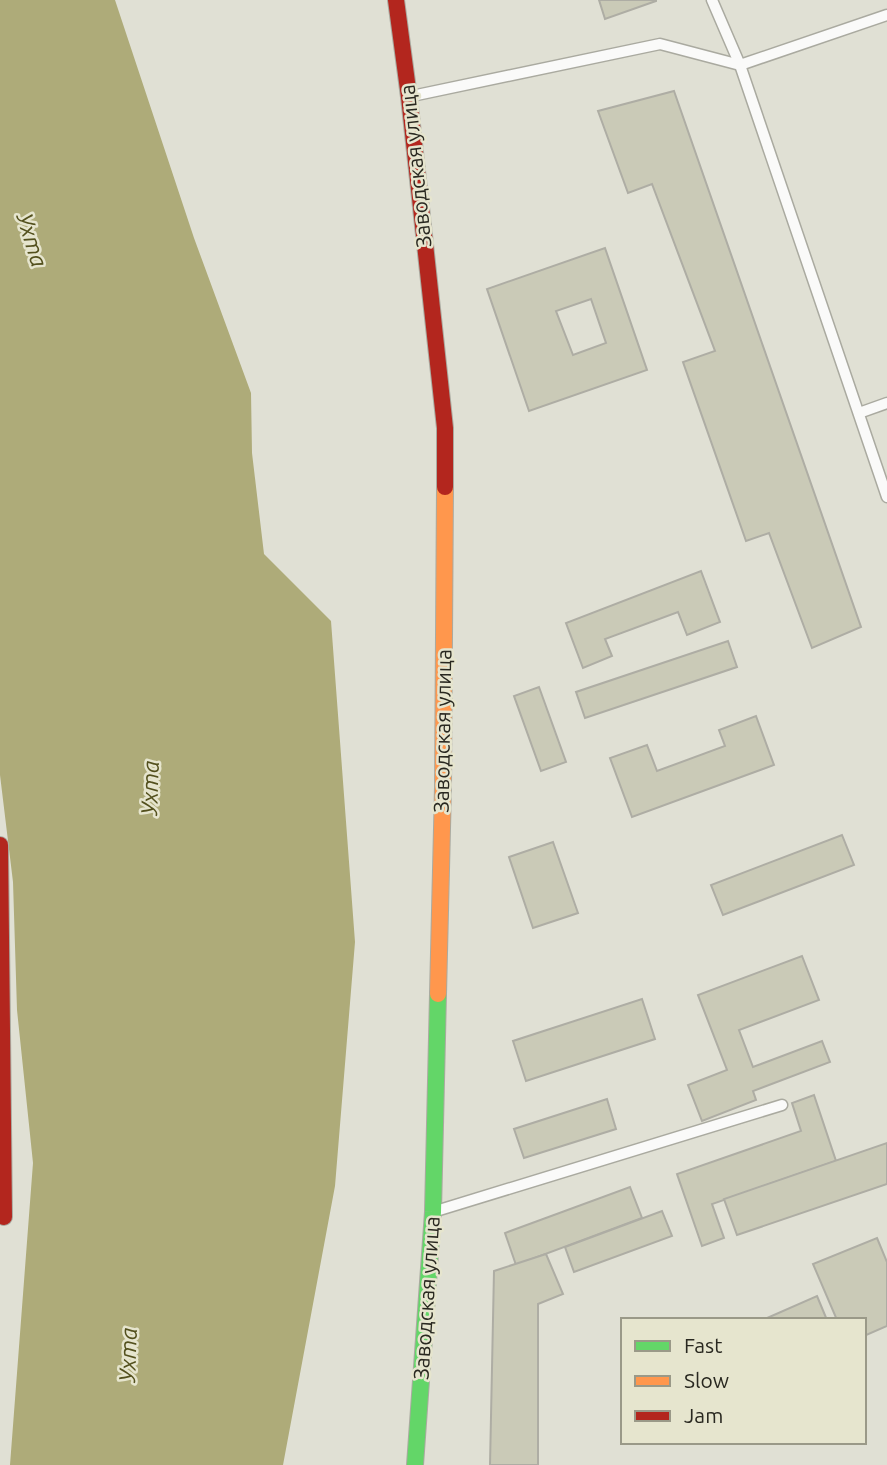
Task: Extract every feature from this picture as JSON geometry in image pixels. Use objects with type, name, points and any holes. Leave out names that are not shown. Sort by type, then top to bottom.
[{"type":"street","name":"Заводская улица","points":[[396,0],[445,428],[443,788],[433,1212],[415,1465]]},
{"type":"street","points":[[0,845],[3,1222]]},
{"type":"lane","points":[[712,0],[740,65],[887,497]]},
{"type":"lane","points":[[409,97],[660,44],[740,65],[887,15]]},
{"type":"lane","points":[[859,413],[887,403]]},
{"type":"lane","points":[[433,1212],[782,1105]]},
{"type":"water","name":"Ухта","points":[[0,0],[115,0],[194,238],[251,393],[252,453],[264,554],[331,621],[355,942],[335,1186],[283,1465],[10,1465],[33,1163],[17,1010],[13,882],[0,775]]},
{"type":"building","points":[[599,0],[656,0],[656,1],[605,19]]},
{"type":"building","points":[[674,91],[861,627],[812,648],[769,533],[746,541],[683,362],[715,351],[652,184],[628,193],[598,111]]},
{"type":"building","points":[[605,248],[647,370],[529,411],[487,289]],"holes":[[[591,299],[606,343],[573,355],[556,311]]]},
{"type":"building","points":[[701,571],[720,622],[687,635],[678,612],[605,639],[612,656],[583,668],[566,623]]},
{"type":"building","points":[[728,641],[737,667],[585,718],[576,692]]},
{"type":"building","points":[[539,687],[566,762],[541,771],[514,696]]},
{"type":"building","points":[[756,716],[774,765],[632,817],[610,758],[647,745],[657,771],[725,746],[719,730]]},
{"type":"building","points":[[842,835],[854,865],[723,915],[711,885]]},
{"type":"building","points":[[553,842],[578,913],[533,928],[509,857]]},
{"type":"building","points":[[802,956],[819,1000],[739,1030],[753,1067],[822,1041],[830,1062],[753,1091],[756,1100],[702,1121],[688,1085],[727,1070],[698,995]]},
{"type":"building","points":[[642,999],[655,1039],[526,1081],[513,1041]]},
{"type":"building","points":[[814,1095],[836,1161],[712,1204],[724,1238],[702,1246],[677,1174],[801,1131],[792,1103]]},
{"type":"building","points":[[607,1099],[616,1129],[524,1158],[514,1129]]},
{"type":"building","points":[[887,1143],[887,1184],[737,1235],[724,1199]]},
{"type":"building","points":[[630,1187],[642,1218],[516,1265],[505,1233]]},
{"type":"building","points":[[662,1211],[672,1236],[574,1272],[565,1247]]},
{"type":"building","points":[[877,1238],[887,1262],[887,1326],[866,1335],[866,1318],[836,1318],[813,1264]]},
{"type":"building","points":[[546,1254],[563,1294],[538,1304],[538,1465],[490,1465],[494,1271]]},
{"type":"building","points":[[817,1296],[826,1318],[767,1318]]},
{"type":"traffic: fast","points":[[415,1465],[433,1212],[438,994]]},
{"type":"traffic: slow","points":[[438,994],[443,787],[445,487]]},
{"type":"traffic: jam","points":[[396,0],[445,428],[445,487]]},
{"type":"traffic: jam","points":[[0,845],[4,1217]]}]
